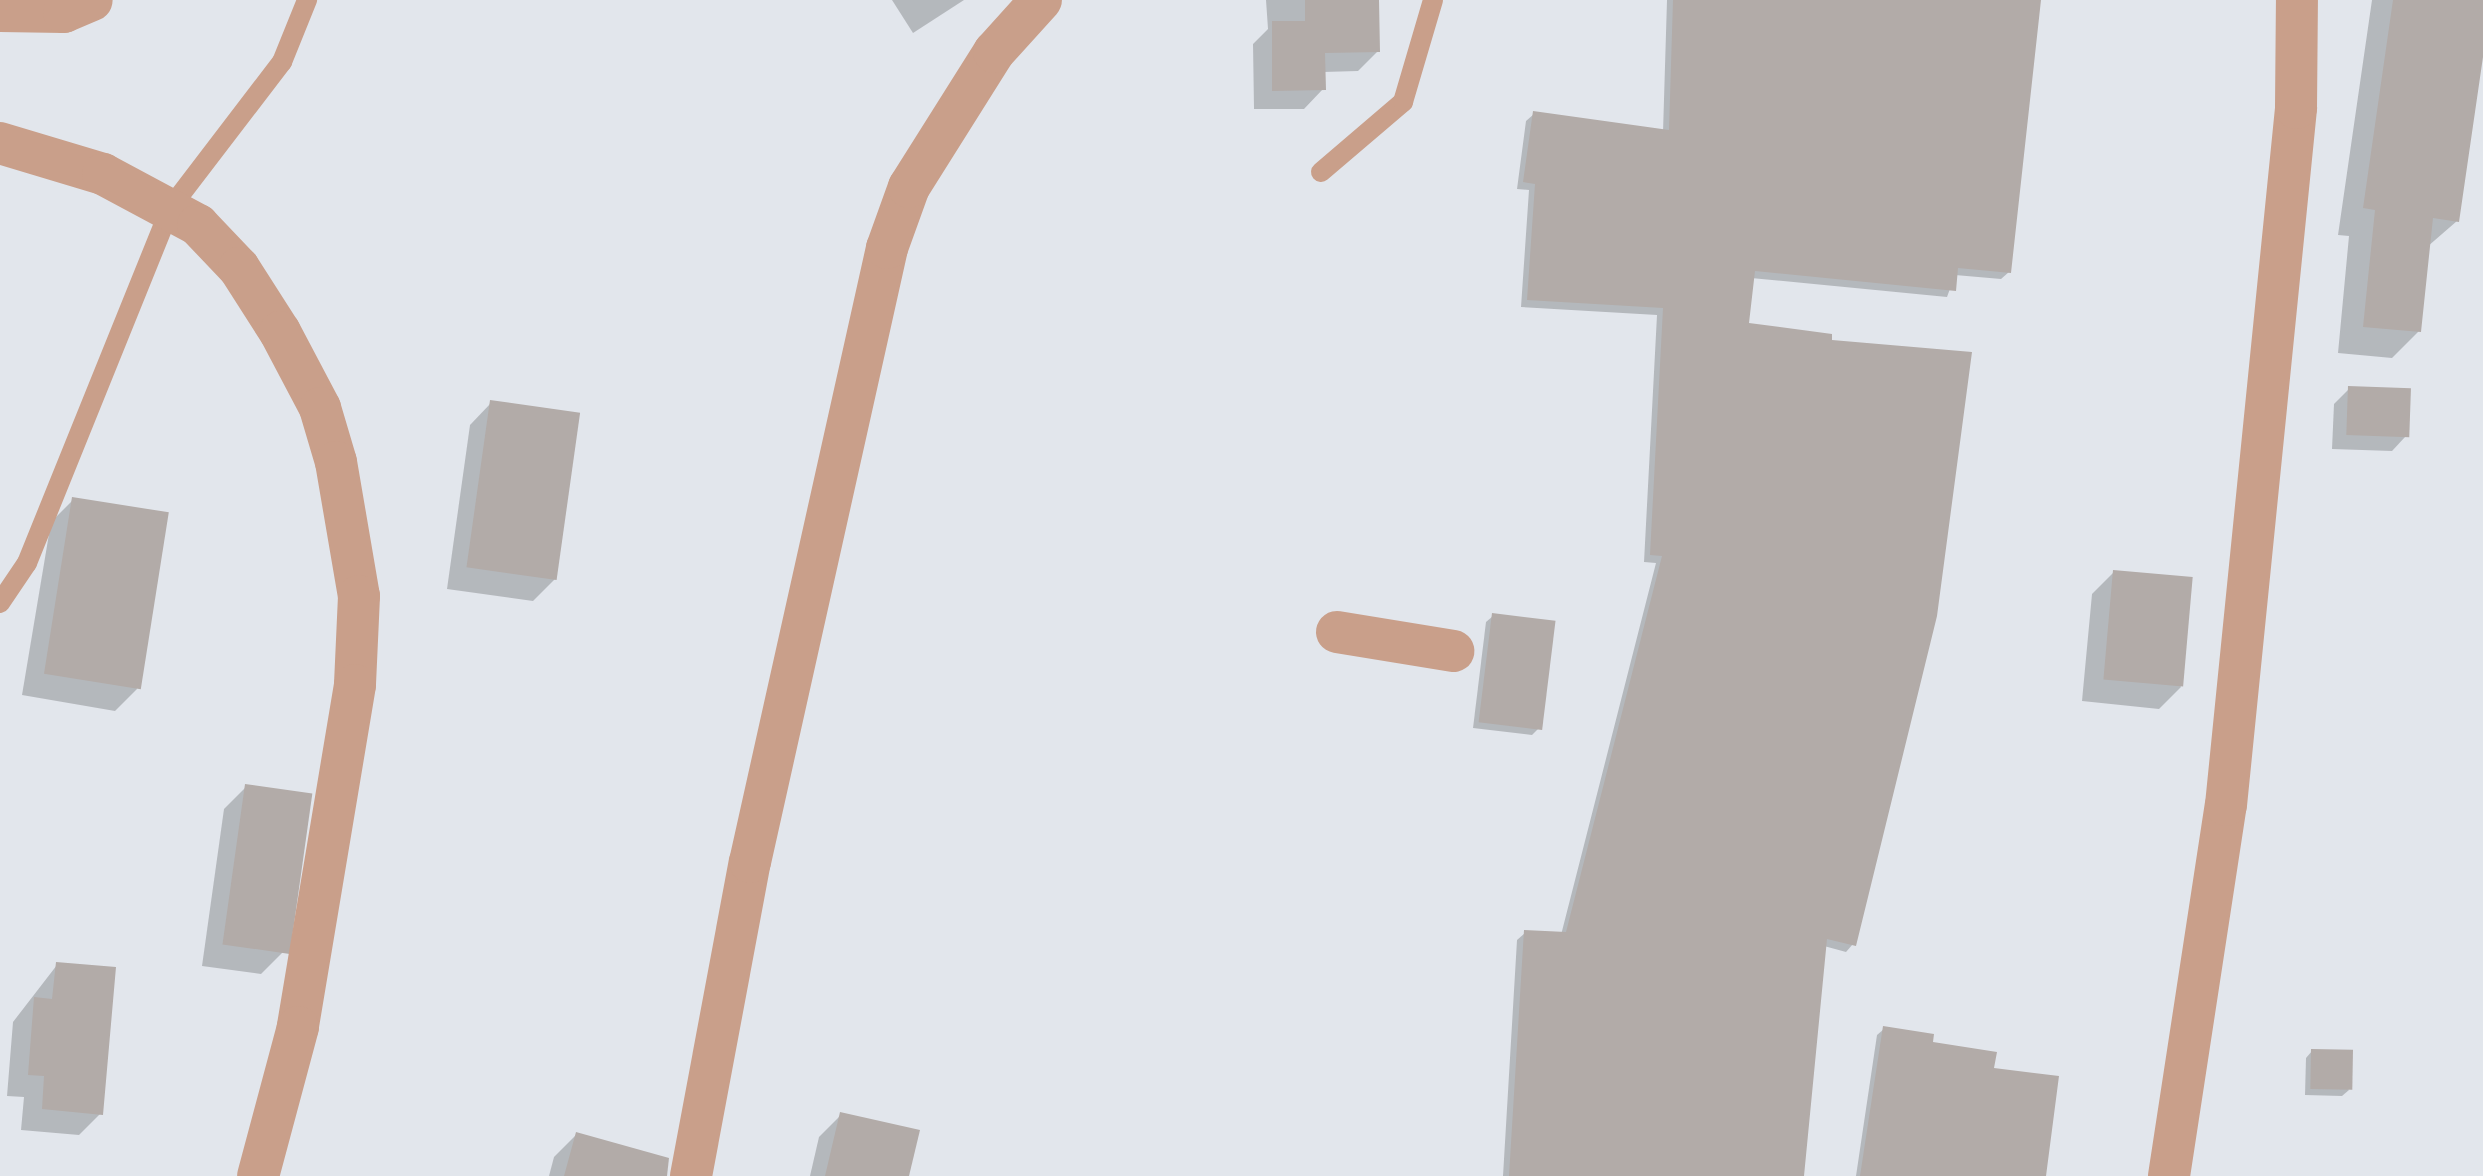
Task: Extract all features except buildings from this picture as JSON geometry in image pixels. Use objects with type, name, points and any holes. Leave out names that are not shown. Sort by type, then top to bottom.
[{"type":"street","points":[[0,11],[64,12],[92,0]]},
{"type":"street","points":[[691,1176],[750,862],[887,248],[909,187],[994,52],[1041,0]]},
{"type":"street","points":[[2169,1176],[2226,805],[2296,108],[2297,0]]},
{"type":"street","points":[[0,143],[103,174],[171,207],[239,268],[320,408],[359,596],[354,685],[312,948],[278,1114],[258,1176]]},
{"type":"street","points":[[1337,632],[1453,650]]},
{"type":"lane","points":[[0,604],[27,563],[171,207],[282,62],[307,0]]},
{"type":"lane","points":[[1321,172],[1404,102],[1433,0]]}]
